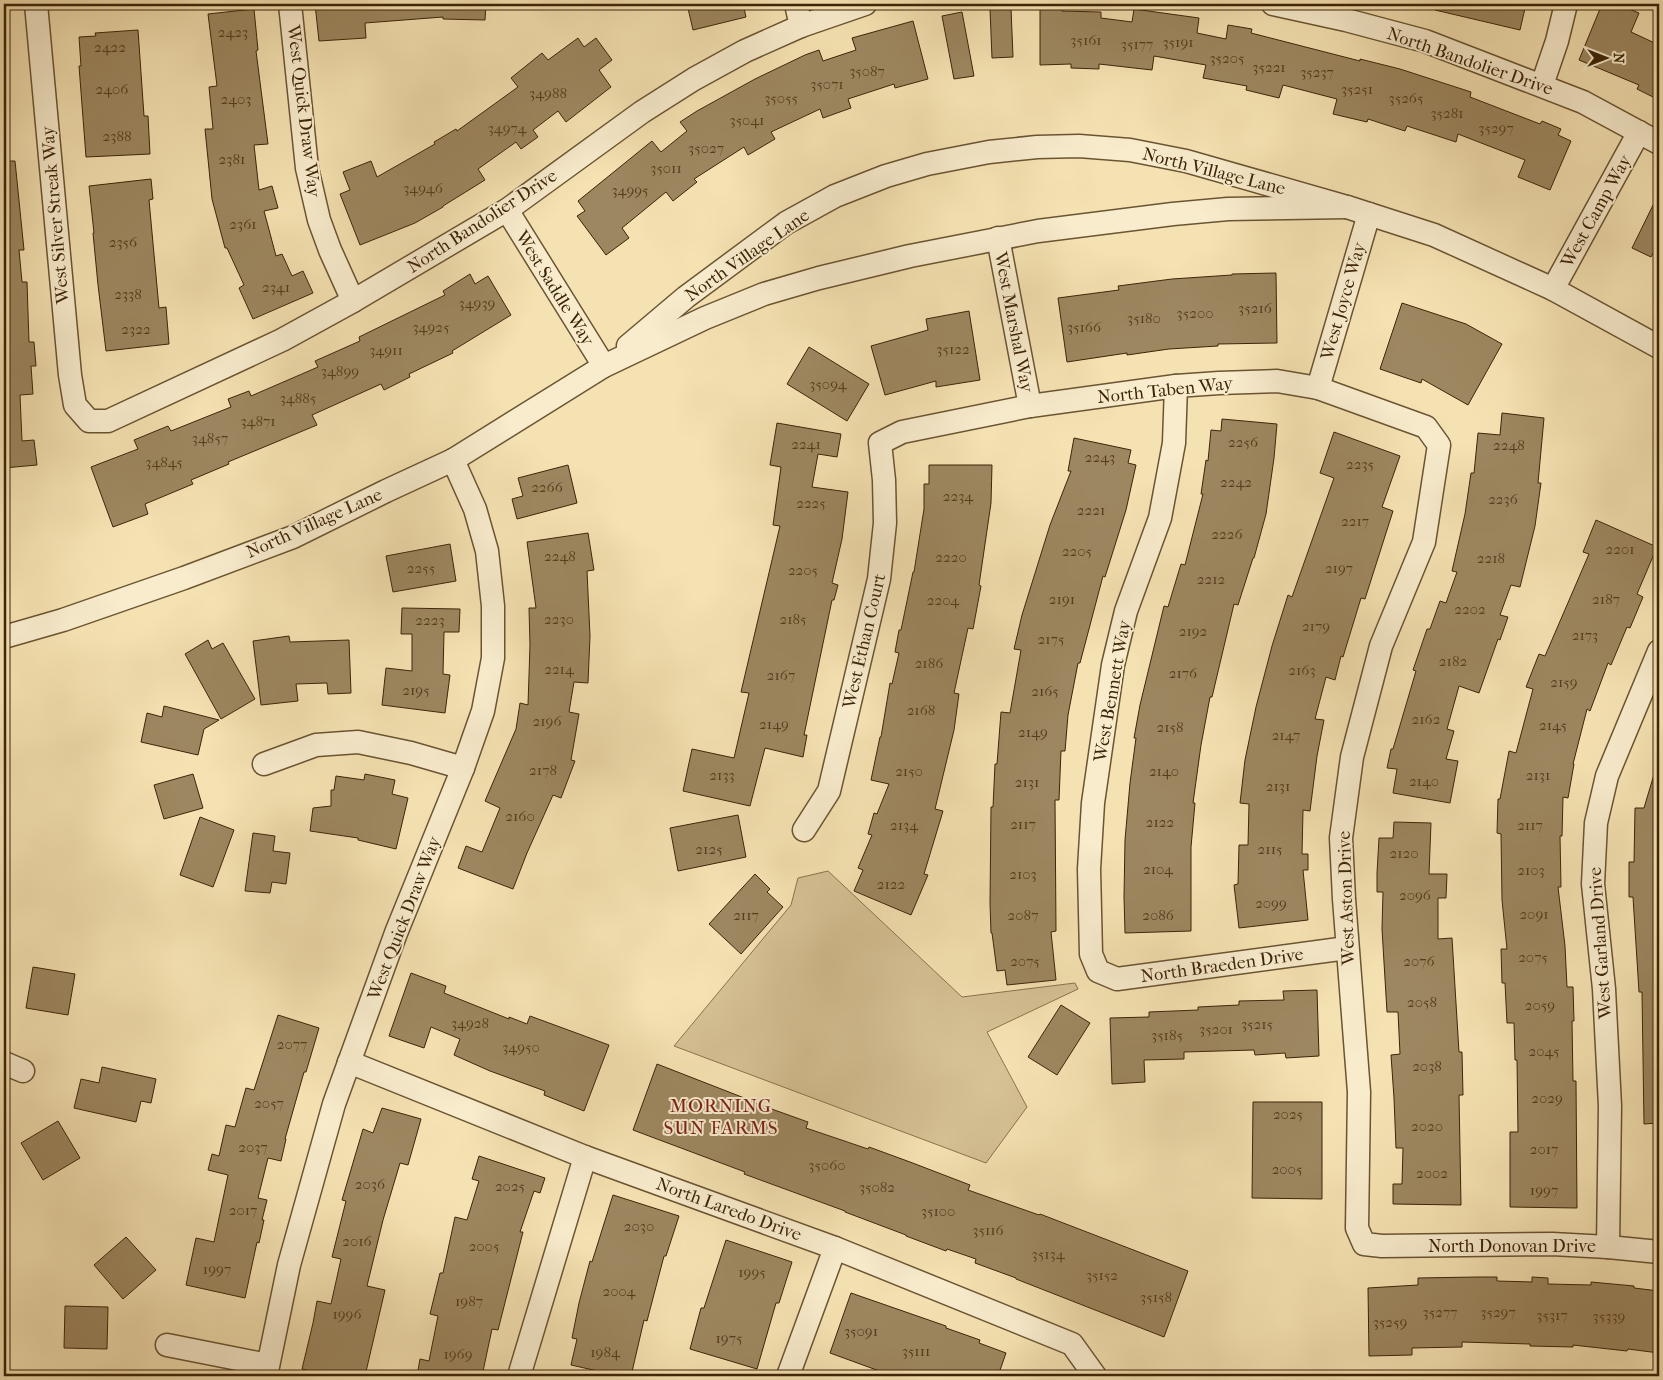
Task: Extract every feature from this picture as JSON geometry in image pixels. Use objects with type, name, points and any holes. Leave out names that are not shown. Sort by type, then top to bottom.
[{"type":"street","name":"West Silver Streak Way","points":[[36,4],[70,375],[74,405],[89,421]]},
{"type":"street","name":"West Quick Draw Way","points":[[290,4],[307,168],[319,220],[353,302]]},
{"type":"street","points":[[796,4],[801,26]]},
{"type":"street","name":"North Bandolier Drive","points":[[89,421],[108,421],[282,340],[353,302],[507,210],[642,112],[694,79],[745,51],[801,26],[865,4]]},
{"type":"street","name":"North Bandolier Drive","points":[[1273,4],[1302,7],[1425,41],[1583,102],[1659,143]]},
{"type":"street","points":[[1542,85],[1557,41],[1566,4]]},
{"type":"street","name":"West Camp Way","points":[[1552,289],[1639,132]]},
{"type":"street","name":"North Village Lane","points":[[604,366],[686,297],[786,223],[835,196],[886,176],[927,164],[989,152],[1037,147],[1079,146],[1130,150],[1186,161],[1347,207],[1434,235],[1552,289],[1659,347]]},
{"type":"street","name":"North Village Lane","points":[[4,637],[63,620],[184,578],[293,537],[454,460],[604,366],[705,318],[764,294],[856,270],[998,238],[1038,231],[1210,211],[1347,207]]},
{"type":"street","name":"West Saddle Way","points":[[507,210],[604,366]]},
{"type":"street","name":"West Joyce Way","points":[[1318,388],[1369,214]]},
{"type":"street","name":"West Marshal Way","points":[[998,238],[1030,406]]},
{"type":"street","name":"North Taben Way","points":[[880,442],[902,432],[1030,406],[1176,386],[1277,381],[1318,388],[1426,427],[1439,445]]},
{"type":"street","name":"West Bennett Way","points":[[1098,971],[1091,954],[1088,868],[1093,803],[1113,665],[1126,611],[1160,518],[1174,443],[1176,386]]},
{"type":"street","name":"West Ethan Court","points":[[804,830],[830,792],[879,579],[885,523],[884,480],[880,442]]},
{"type":"street","name":"West Aston Drive","points":[[1364,1244],[1357,1228],[1359,1092],[1347,948],[1341,838],[1352,757],[1381,646],[1424,542],[1439,445]]},
{"type":"street","name":"West Quick Draw Way","points":[[267,1370],[289,1266],[331,1113],[396,933],[463,768],[483,711],[493,658],[493,606],[487,551],[476,508],[454,460]]},
{"type":"street","name":"West Garland Drive","points":[[1608,1247],[1610,1106],[1604,989],[1593,884],[1596,823],[1607,776],[1659,651]]},
{"type":"street","points":[[264,764],[316,745],[358,742],[411,753],[463,768]]},
{"type":"street","name":"North Braeden Drive","points":[[1098,971],[1117,979],[1347,948]]},
{"type":"street","name":"North Laredo Drive","points":[[349,1062],[585,1157],[835,1248],[1072,1344],[1095,1376]]},
{"type":"street","points":[[519,1376],[585,1157]]},
{"type":"street","name":"North Donovan Drive","points":[[1364,1244],[1382,1246],[1552,1244],[1659,1252]]},
{"type":"street","points":[[788,1376],[835,1248]]},
{"type":"street","points":[[168,1345],[267,1370]]},
{"type":"shaded area","points":[[828,871],[962,997],[1075,983],[1078,989],[987,1032],[1027,1107],[986,1163],[674,1046],[791,905],[798,878]]},
{"type":"building","points":[[315,4],[486,4],[485,20],[443,19],[443,17],[365,23],[366,38],[319,41]]},
{"type":"building","points":[[687,4],[743,4],[746,17],[693,30]]},
{"type":"building","points":[[1436,4],[1526,4],[1520,30],[1435,10]]},
{"type":"building","points":[[1602,4],[1617,4],[1639,13],[1631,32],[1659,45],[1659,100],[1637,89],[1639,85],[1579,60]]},
{"type":"building","points":[[1040,6],[1062,6],[1062,11],[1101,12],[1101,18],[1132,22],[1134,9],[1199,18],[1197,33],[1226,39],[1228,25],[1252,29],[1251,33],[1360,61],[1360,59],[1400,69],[1471,92],[1470,97],[1540,124],[1542,121],[1561,129],[1558,135],[1571,141],[1550,190],[1518,177],[1525,160],[1458,134],[1456,142],[1407,126],[1405,131],[1368,119],[1367,122],[1333,114],[1337,99],[1283,85],[1279,98],[1246,90],[1247,86],[1203,78],[1206,65],[1154,56],[1152,70],[1099,64],[1099,69],[1071,68],[1071,64],[1040,65]]},
{"type":"building","points":[[1011,8],[1013,57],[992,58],[990,9]]},
{"type":"building","points":[[254,9],[258,50],[256,51],[268,144],[254,145],[259,190],[272,186],[278,208],[264,211],[276,256],[282,254],[292,276],[303,271],[313,293],[253,319],[239,288],[244,285],[227,248],[225,248],[212,199],[205,129],[213,129],[209,87],[217,86],[208,14]]},
{"type":"building","points":[[962,12],[974,76],[954,79],[942,16]]},
{"type":"building","points":[[913,21],[928,79],[895,88],[894,84],[848,99],[851,108],[823,118],[820,109],[771,132],[775,139],[748,155],[744,147],[694,179],[697,182],[673,201],[666,192],[622,228],[629,238],[606,255],[577,216],[585,211],[578,201],[652,141],[661,152],[687,131],[680,122],[697,111],[755,79],[805,55],[819,50],[823,61],[856,50],[852,38]]},
{"type":"building","points":[[138,30],[144,116],[148,116],[150,154],[86,157],[79,66],[81,66],[79,37],[96,36],[95,33]]},
{"type":"building","points":[[578,38],[584,47],[596,38],[612,60],[599,70],[611,87],[566,122],[558,111],[533,130],[538,137],[521,149],[516,142],[478,169],[485,180],[443,207],[415,223],[360,245],[340,194],[350,190],[343,172],[371,161],[377,177],[435,144],[434,142],[456,129],[457,131],[518,87],[511,78],[542,53],[548,60]]},
{"type":"building","points":[[4,161],[15,161],[24,250],[19,250],[22,282],[27,282],[29,342],[34,342],[36,366],[31,366],[33,394],[20,395],[22,441],[34,440],[37,465],[4,468]]},
{"type":"building","points":[[151,179],[153,199],[149,200],[159,308],[166,307],[169,344],[106,351],[89,186]]},
{"type":"building","points":[[1659,193],[1659,252],[1655,250],[1651,257],[1632,248]]},
{"type":"building","points":[[1276,273],[1277,343],[1218,344],[1218,346],[1169,349],[1127,355],[1127,353],[1067,362],[1058,298],[1119,290],[1118,286],[1172,279],[1232,274]]},
{"type":"building","points":[[470,274],[475,284],[488,276],[511,315],[452,351],[453,353],[409,374],[410,377],[384,390],[381,384],[312,415],[317,425],[228,462],[229,464],[191,480],[193,484],[145,504],[148,514],[113,527],[91,467],[138,449],[134,440],[168,426],[171,431],[231,407],[228,399],[249,391],[251,396],[318,367],[315,361],[360,341],[359,337],[445,295],[443,291]]},
{"type":"building","points":[[1402,303],[1466,324],[1502,344],[1468,405],[1422,379],[1421,383],[1380,369]]},
{"type":"building","points":[[969,311],[980,380],[936,387],[936,381],[885,395],[871,346],[928,330],[926,319]]},
{"type":"building","points":[[809,347],[869,384],[847,421],[787,384]]},
{"type":"building","points":[[1502,413],[1544,418],[1538,483],[1541,483],[1535,526],[1520,587],[1511,585],[1500,615],[1508,617],[1479,693],[1459,686],[1447,729],[1454,731],[1446,759],[1458,761],[1450,803],[1393,793],[1397,769],[1387,768],[1391,749],[1393,749],[1416,671],[1413,670],[1427,629],[1430,629],[1440,601],[1446,603],[1457,572],[1452,571],[1465,514],[1471,473],[1474,473],[1478,433],[1500,435]]},
{"type":"building","points":[[1222,419],[1277,424],[1266,514],[1238,605],[1234,604],[1212,697],[1210,697],[1201,745],[1193,803],[1195,803],[1191,847],[1191,931],[1125,933],[1125,840],[1136,738],[1134,738],[1140,705],[1164,606],[1168,607],[1181,564],[1185,565],[1203,494],[1201,494],[1206,460],[1208,461],[1211,430],[1221,431]]},
{"type":"building","points":[[777,423],[841,434],[837,457],[818,454],[812,487],[848,492],[842,539],[832,583],[838,585],[834,600],[832,600],[804,735],[807,735],[803,757],[765,748],[750,806],[683,791],[692,749],[734,758],[749,693],[741,692],[780,526],[773,525],[781,467],[770,465]]},
{"type":"building","points":[[1334,432],[1400,456],[1382,507],[1393,511],[1365,599],[1361,598],[1343,657],[1341,656],[1335,680],[1326,677],[1315,719],[1324,720],[1310,811],[1303,810],[1302,854],[1308,854],[1308,870],[1303,870],[1308,920],[1239,928],[1234,885],[1238,884],[1239,845],[1248,845],[1249,804],[1240,803],[1245,760],[1256,707],[1288,595],[1292,597],[1334,478],[1320,473]]},
{"type":"building","points":[[1074,438],[1131,450],[1128,463],[1136,465],[1126,510],[1105,577],[1103,576],[1080,663],[1078,663],[1068,715],[1065,751],[1061,751],[1059,800],[1055,800],[1056,931],[1051,932],[1056,980],[1007,985],[1005,970],[997,971],[991,933],[990,903],[991,807],[993,807],[995,764],[997,764],[1001,712],[1010,713],[1021,650],[1014,649],[1022,615],[1050,525],[1071,471],[1068,471]]},
{"type":"building","points":[[568,465],[577,503],[517,519],[512,499],[523,496],[518,478]]},
{"type":"building","points":[[929,465],[992,465],[991,503],[979,585],[981,586],[973,629],[968,628],[954,693],[959,694],[954,730],[935,809],[943,811],[924,874],[928,875],[911,915],[854,891],[863,870],[858,868],[872,835],[868,834],[874,813],[877,814],[889,784],[871,780],[881,737],[890,683],[892,684],[899,653],[895,652],[899,630],[901,630],[914,572],[924,509],[924,484],[929,484]]},
{"type":"building","points":[[1596,520],[1657,547],[1637,594],[1643,597],[1630,628],[1627,627],[1611,665],[1608,663],[1590,711],[1587,709],[1573,764],[1568,798],[1563,797],[1562,836],[1560,836],[1561,887],[1558,887],[1565,946],[1567,987],[1573,987],[1573,1081],[1576,1081],[1577,1208],[1510,1207],[1510,1132],[1518,1132],[1517,1060],[1515,1060],[1514,1023],[1507,1023],[1505,983],[1502,983],[1501,949],[1507,949],[1502,900],[1501,834],[1497,833],[1498,799],[1500,799],[1509,751],[1516,753],[1533,689],[1526,687],[1539,654],[1545,656],[1589,554],[1583,552]]},
{"type":"building","points":[[588,533],[594,570],[587,571],[590,636],[588,683],[574,682],[569,712],[579,714],[571,760],[575,761],[561,798],[553,795],[513,889],[458,868],[466,846],[482,852],[500,808],[485,801],[516,729],[520,703],[528,705],[529,608],[536,608],[527,542]]},
{"type":"building","points":[[450,544],[456,581],[393,592],[386,556]]},
{"type":"building","points":[[402,608],[460,609],[459,632],[444,632],[443,674],[450,675],[445,713],[382,705],[386,668],[412,671],[412,634],[401,634]]},
{"type":"building","points":[[289,636],[290,642],[349,640],[351,693],[328,694],[327,683],[296,684],[298,701],[261,705],[253,641]]},
{"type":"building","points":[[208,640],[212,649],[223,643],[255,699],[221,719],[185,654]]},
{"type":"building","points":[[164,706],[219,720],[204,729],[198,755],[141,742],[147,713],[162,717]]},
{"type":"building","points":[[1655,771],[1659,772],[1659,1123],[1644,1124],[1642,992],[1639,992],[1633,897],[1629,897],[1629,862],[1634,862],[1635,808],[1644,808]]},
{"type":"building","points":[[193,774],[203,808],[164,819],[154,785]]},
{"type":"building","points":[[365,774],[395,780],[392,794],[408,798],[396,849],[358,840],[358,838],[310,831],[313,808],[331,806],[331,790],[334,790],[336,776],[364,780]]},
{"type":"building","points":[[738,815],[746,857],[678,871],[670,828]]},
{"type":"building","points":[[200,817],[234,830],[213,887],[180,875]]},
{"type":"building","points":[[1394,822],[1431,823],[1429,874],[1447,874],[1446,898],[1438,898],[1438,939],[1452,938],[1459,1052],[1462,1052],[1463,1095],[1459,1095],[1461,1205],[1393,1204],[1393,1184],[1402,1184],[1403,1148],[1396,1148],[1391,1055],[1400,1054],[1398,1012],[1387,1012],[1382,929],[1383,892],[1377,892],[1377,873],[1379,838],[1393,838]]},
{"type":"building","points":[[253,833],[275,836],[273,851],[290,853],[286,884],[272,882],[270,893],[245,891]]},
{"type":"building","points":[[755,874],[770,889],[767,892],[783,907],[741,954],[709,924]]},
{"type":"building","points":[[33,967],[75,974],[68,1015],[26,1008]]},
{"type":"building","points":[[411,973],[446,986],[444,993],[509,1019],[509,1017],[527,1024],[530,1016],[609,1045],[584,1111],[544,1095],[545,1091],[490,1071],[454,1055],[460,1039],[431,1027],[424,1048],[389,1036]]},
{"type":"building","points":[[1317,990],[1319,1056],[1286,1058],[1285,1053],[1255,1055],[1254,1050],[1184,1052],[1184,1059],[1144,1060],[1145,1082],[1112,1084],[1110,1018],[1149,1017],[1149,1012],[1198,1010],[1198,1007],[1239,1005],[1239,1001],[1284,1000],[1283,991]]},
{"type":"building","points":[[1061,1005],[1090,1023],[1057,1075],[1028,1057]]},
{"type":"building","points":[[278,1015],[319,1028],[306,1072],[304,1072],[285,1139],[281,1161],[268,1158],[258,1198],[267,1200],[262,1220],[264,1220],[259,1243],[257,1242],[245,1298],[186,1285],[196,1238],[214,1242],[228,1175],[208,1170],[212,1154],[219,1156],[226,1125],[235,1127],[246,1088],[254,1090]]},
{"type":"building","points":[[657,1064],[808,1122],[806,1128],[868,1149],[869,1147],[910,1162],[970,1185],[968,1190],[1040,1214],[1188,1271],[1164,1337],[975,1263],[976,1259],[947,1249],[946,1251],[906,1236],[633,1130]]},
{"type":"building","points":[[102,1067],[156,1079],[151,1103],[141,1101],[136,1122],[74,1108],[81,1079],[99,1083]]},
{"type":"building","points":[[1253,1102],[1322,1102],[1322,1199],[1252,1198]]},
{"type":"building","points":[[382,1108],[421,1119],[408,1165],[400,1163],[383,1220],[367,1286],[385,1290],[365,1376],[332,1376],[302,1369],[317,1301],[331,1304],[341,1259],[332,1257],[346,1201],[342,1200],[363,1129],[373,1133]]},
{"type":"building","points":[[58,1121],[80,1158],[43,1180],[21,1143]]},
{"type":"building","points":[[479,1156],[545,1178],[540,1193],[534,1191],[520,1232],[523,1232],[498,1330],[492,1329],[482,1376],[417,1376],[420,1359],[429,1361],[438,1316],[430,1314],[440,1273],[443,1273],[455,1217],[467,1220],[479,1181],[472,1179]]},
{"type":"building","points":[[613,1195],[679,1216],[666,1256],[664,1256],[647,1321],[644,1320],[631,1376],[620,1376],[571,1365],[577,1339],[572,1338],[579,1303],[590,1261],[592,1262]]},
{"type":"building","points":[[126,1237],[156,1270],[123,1299],[94,1265]]},
{"type":"building","points":[[726,1240],[792,1262],[779,1303],[776,1303],[757,1369],[690,1349],[701,1308],[704,1308]]},
{"type":"building","points":[[1497,1277],[1497,1281],[1532,1282],[1532,1277],[1548,1278],[1548,1284],[1591,1285],[1591,1282],[1634,1286],[1634,1288],[1659,1291],[1659,1353],[1573,1345],[1573,1347],[1530,1346],[1530,1344],[1462,1342],[1462,1347],[1412,1348],[1412,1355],[1369,1356],[1368,1288],[1418,1285],[1418,1278]]},
{"type":"building","points":[[851,1293],[946,1326],[946,1328],[980,1340],[979,1343],[1006,1353],[998,1376],[893,1376],[830,1353]]},
{"type":"building","points":[[65,1306],[108,1307],[107,1349],[64,1348]]},
{"type":"district","name":"MORNING SUN FARMS","points":[[721,1116]]}]
